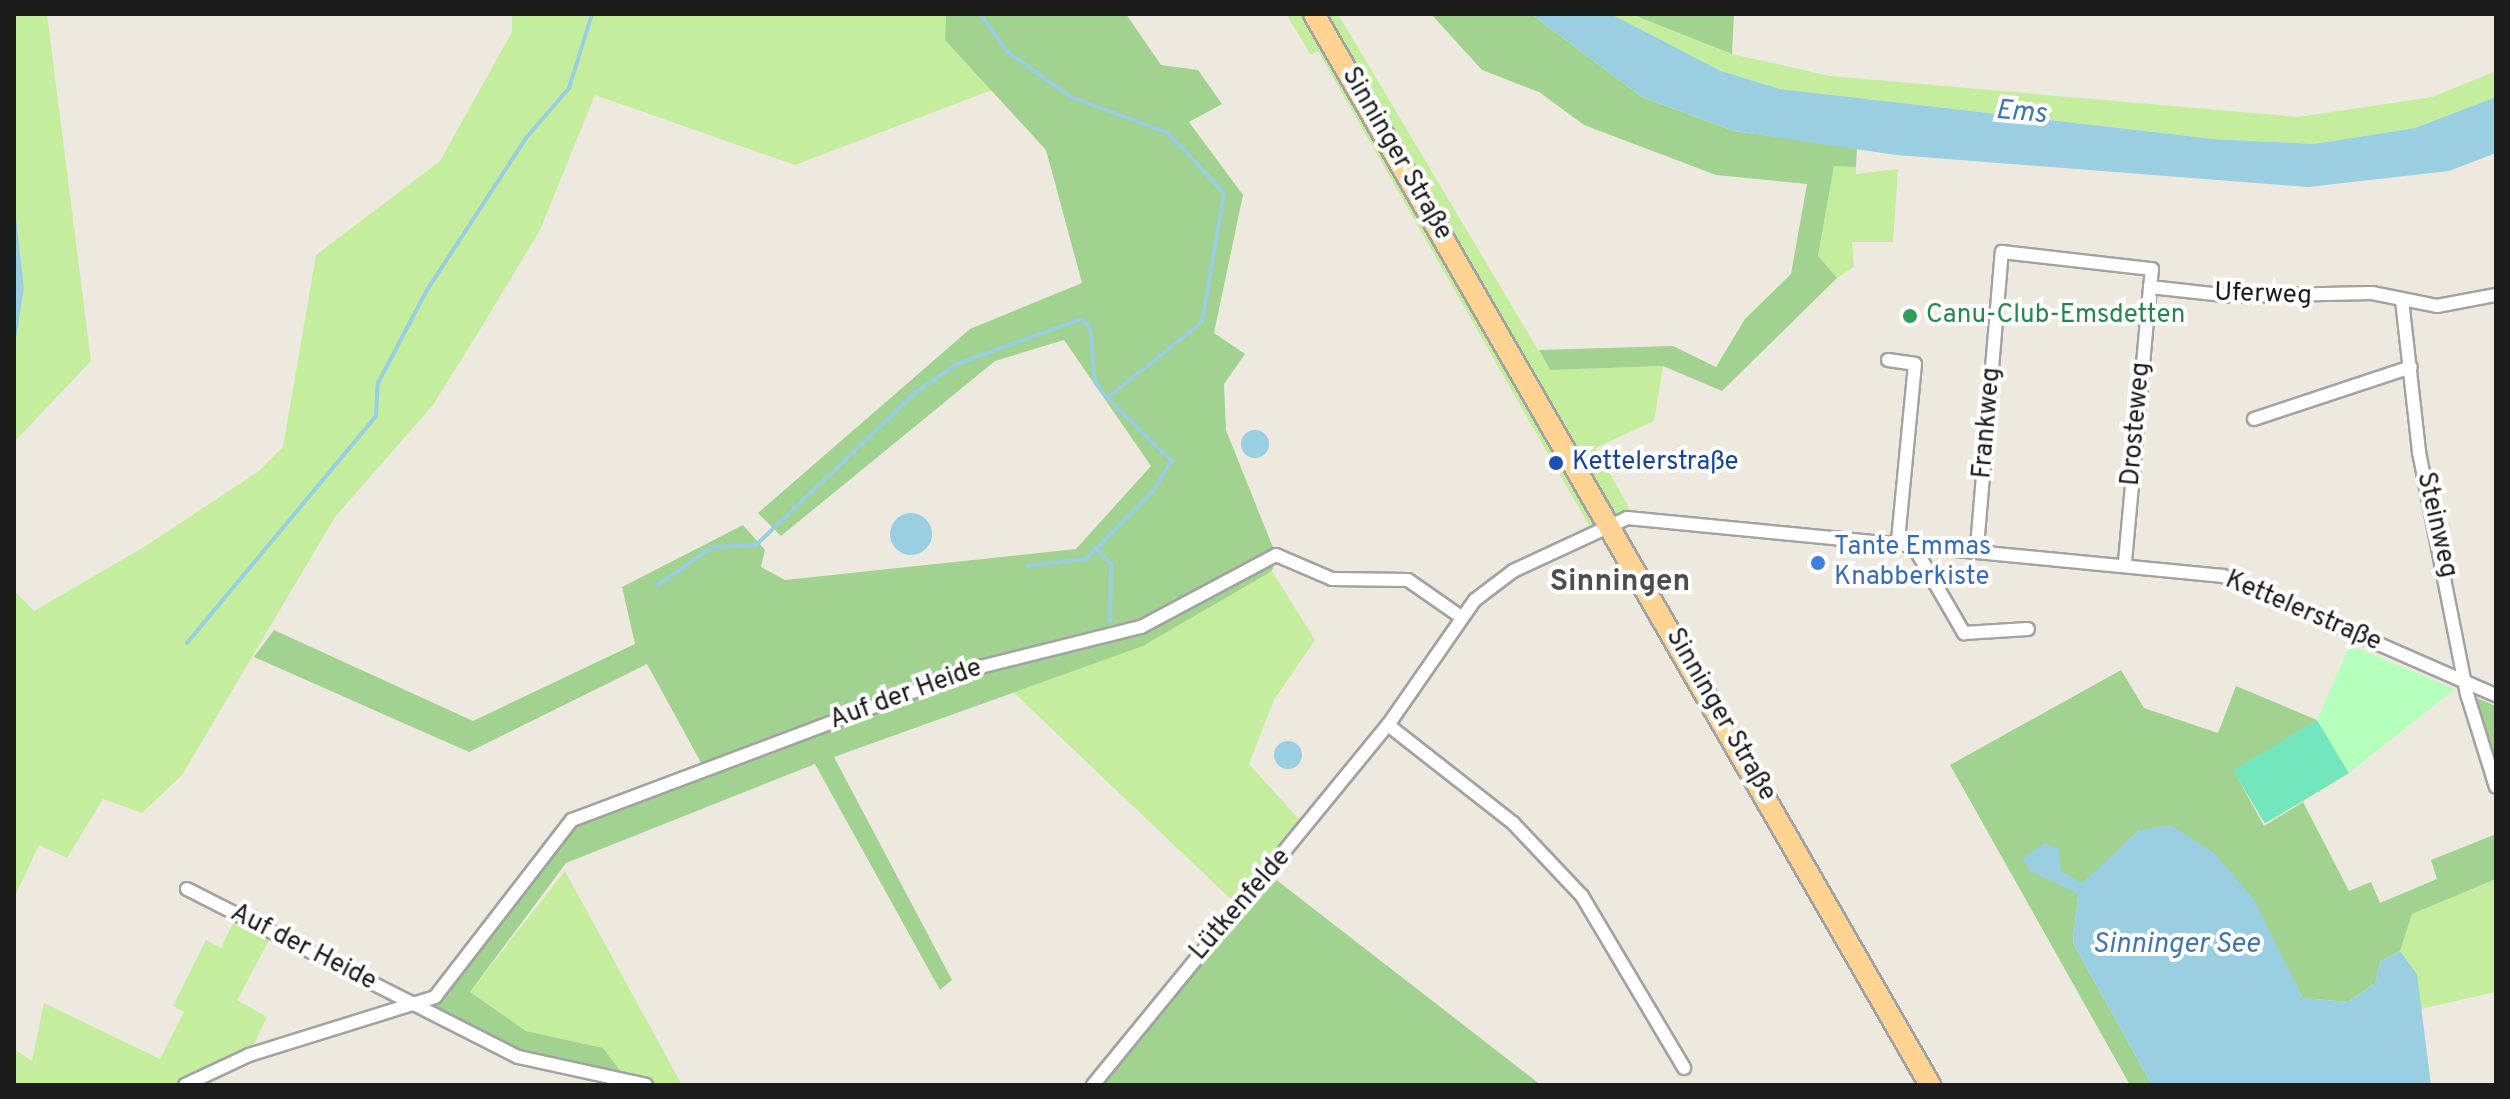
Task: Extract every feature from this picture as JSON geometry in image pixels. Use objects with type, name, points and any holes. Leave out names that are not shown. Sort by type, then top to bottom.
[{"type":"main road","name":"Sinninger Straße","points":[[1314,14],[1930,1085]]},
{"type":"street","name":"Frankweg","points":[[1977,547],[2002,252],[2152,269],[2150,287]]},
{"type":"street","name":"Uferweg","points":[[2150,287],[2402,300],[2437,306],[2496,295]]},
{"type":"street","name":"Drosteweg","points":[[2125,562],[2150,287]]},
{"type":"street","name":"Steinweg","points":[[2402,300],[2419,452],[2467,682],[2496,787]]},
{"type":"street","points":[[1888,360],[1915,364],[1904,540],[1964,633],[2028,629]]},
{"type":"street","points":[[2254,419],[2411,367]]},
{"type":"street","name":"Kettelerstraße","points":[[1609,523],[1627,518],[1904,540],[2125,562],[2223,576],[2496,695]]},
{"type":"street","name":"Lütkenfelde","points":[[1093,1085],[1388,725],[1461,617],[1513,571],[1609,523]]},
{"type":"street","name":"Auf der Heide","points":[[185,1085],[249,1055],[419,1007],[435,997],[572,820],[980,667],[1141,627],[1276,555],[1332,579],[1408,580],[1461,617]]},
{"type":"street","points":[[1388,725],[1513,823],[1582,896],[1684,1068]]},
{"type":"street","name":"Auf der Heide","points":[[187,889],[518,1057],[646,1085]]},
{"type":"green space","points":[[14,14],[47,14],[91,361],[14,442],[14,352],[24,288],[14,200]]},
{"type":"green space","points":[[512,14],[946,14],[945,40],[992,90],[795,165],[595,95],[540,230],[481,328],[433,405],[335,517],[182,775],[142,813],[103,799],[67,858],[39,845],[15,896],[14,591],[34,611],[144,547],[259,471],[283,447],[316,255],[440,161],[512,32]]},
{"type":"green space","points":[[946,14],[1126,14],[1161,65],[1198,70],[1222,104],[1189,122],[1243,195],[1214,333],[1245,354],[1224,384],[1226,430],[1276,555],[1272,571],[1143,646],[834,757],[952,980],[940,990],[815,764],[566,863],[470,992],[526,1031],[603,1048],[628,1081],[518,1057],[419,1007],[435,997],[572,820],[705,770],[647,664],[469,752],[254,657],[274,630],[473,721],[635,644],[622,587],[743,525],[765,550],[761,567],[785,580],[1076,549],[1151,466],[1064,340],[995,361],[781,536],[758,513],[970,329],[1082,283],[1046,150],[945,40]]},
{"type":"green space","points":[[1286,14],[1338,14],[1550,370],[1663,366],[1654,421],[1595,448],[1630,509],[1627,518],[1592,531],[1318,51],[1311,55]]},
{"type":"green space","points":[[1431,14],[1531,14],[1642,97],[1734,131],[1857,148],[1856,167],[1834,166],[1818,256],[1837,278],[1722,391],[1663,366],[1550,370],[1539,350],[1673,346],[1716,367],[1745,319],[1791,274],[1807,184],[1716,175],[1584,125],[1539,92],[1482,70]]},
{"type":"green space","points":[[1611,14],[1633,14],[1732,54],[1830,76],[2298,117],[2432,97],[2496,71],[2496,97],[2415,128],[2314,144],[2214,139],[1780,89],[1721,71]]},
{"type":"green space","points":[[1734,14],[1732,54],[1634,15]]},
{"type":"green space","points":[[1834,165],[1856,167],[1856,174],[1898,169],[1893,242],[1852,242],[1854,267],[1837,278],[1818,257]]},
{"type":"green space","points":[[1272,571],[1315,640],[1274,700],[1249,764],[1307,828],[1237,905],[1013,692],[1150,642]]},
{"type":"green space","points":[[2350,645],[2455,689],[2349,773],[2317,720]]},
{"type":"green space","points":[[2121,670],[2144,708],[2218,733],[2236,686],[2317,720],[2235,773],[2264,826],[2303,802],[2349,891],[2371,882],[2380,903],[2437,879],[2431,860],[2496,834],[2496,879],[2412,914],[2400,951],[2381,961],[2375,983],[2348,1002],[2303,998],[2280,958],[2139,830],[2079,887],[2073,943],[2152,1085],[2130,1085],[1950,765]]},
{"type":"green space","points":[[2467,694],[2496,706],[2496,787]]},
{"type":"green space","points":[[2317,720],[2349,773],[2265,824],[2233,770]]},
{"type":"green space","points":[[565,871],[682,1085],[628,1081],[603,1048],[526,1031],[470,992]]},
{"type":"green space","points":[[1270,875],[1541,1085],[1093,1085]]},
{"type":"green space","points":[[2496,879],[2496,992],[2420,1009],[2417,974],[2400,951],[2412,914]]},
{"type":"green space","points":[[237,915],[273,933],[237,1000],[267,1017],[249,1055],[185,1085],[14,1085],[14,1049],[32,1061],[44,1003],[160,1059],[184,1012],[173,1006],[206,940],[221,948]]},
{"type":"water","points":[[1531,14],[1611,14],[1721,71],[1780,89],[2214,139],[2314,144],[2415,128],[2496,97],[2496,153],[2449,171],[2308,187],[1896,155],[1734,131],[1642,97]]},
{"type":"water","points":[[14,200],[24,288],[14,352]]},
{"type":"water","points":[[1255,430],[1265,434],[1269,444],[1265,454],[1255,458],[1245,454],[1241,444],[1245,434]]},
{"type":"water","points":[[911,513],[926,519],[932,534],[926,549],[911,555],[896,549],[890,534],[896,519]]},
{"type":"water","points":[[1288,741],[1298,745],[1302,755],[1298,765],[1288,769],[1278,765],[1274,755],[1278,745]]},
{"type":"water","name":"Sinninger See","points":[[2171,825],[2214,853],[2253,898],[2303,998],[2348,1002],[2375,983],[2381,961],[2400,951],[2417,974],[2431,1085],[2152,1085],[2073,943],[2078,894],[2030,871],[2023,858],[2045,843],[2059,849],[2061,871],[2082,883],[2139,830]]},
{"type":"waterway","points":[[187,643],[376,416],[378,383],[427,290],[526,138],[569,88],[592,14]]},
{"type":"waterway","points":[[658,585],[712,547],[756,545],[916,392],[957,364],[1081,319],[1090,327],[1095,382],[1107,398],[1202,322],[1224,193],[1168,133],[1071,97],[1008,52],[980,14]]},
{"type":"waterway","points":[[1027,566],[1086,559],[1153,491],[1172,461],[1107,398]]},
{"type":"waterway","points":[[1095,548],[1111,564],[1110,621]]},
{"type":"place","name":"Canu-Club-Emsdetten","points":[[1910,316]]},
{"type":"place","name":"Kettelerstraße","points":[[1556,463]]},
{"type":"place","name":"Tante Emmas Knabberkiste","points":[[1818,563]]},
{"type":"district","name":"Sinningen","points":[[1620,583]]},
{"type":"water label","name":"Ems","points":[[2021,113]]}]
